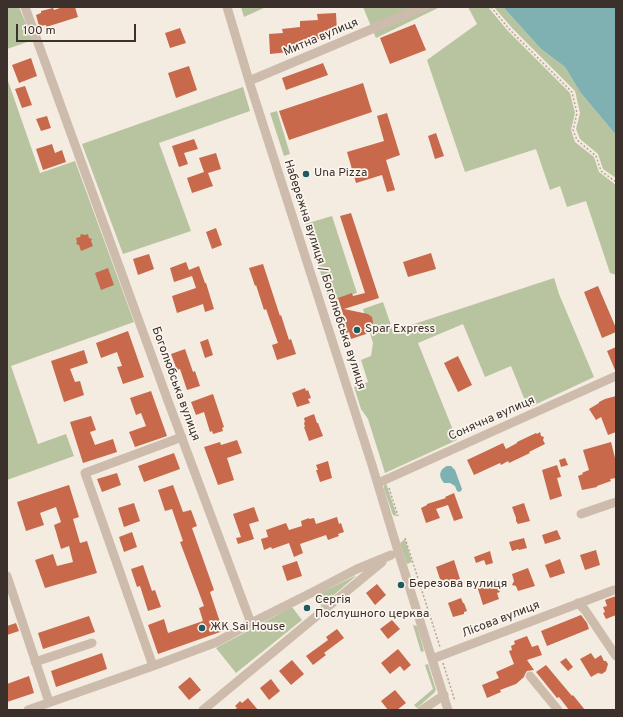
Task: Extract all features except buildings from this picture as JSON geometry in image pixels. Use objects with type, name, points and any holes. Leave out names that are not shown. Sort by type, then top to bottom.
[{"type":"street","name":"Боголюбська вулиця","points":[[25,7],[250,623]]},
{"type":"street","name":"Набережна вулиця / Боголюбська вулиця","points":[[227,7],[249,81],[383,483],[395,553],[448,710]]},
{"type":"street","name":"Митна вулиця","points":[[249,81],[424,7]]},
{"type":"street","name":"Сонячна вулиця","points":[[383,483],[616,376]]},
{"type":"street","points":[[153,666],[85,473],[182,437]]},
{"type":"street","points":[[581,514],[616,502]]},
{"type":"street","points":[[28,710],[217,642],[250,623],[311,594],[357,569],[395,553]]},
{"type":"street","points":[[203,710],[395,553]]},
{"type":"street","points":[[7,576],[49,702]]},
{"type":"street","name":"Лісова вулиця","points":[[432,659],[614,590]]},
{"type":"street","points":[[578,603],[585,610],[616,656]]},
{"type":"street","points":[[35,662],[92,643]]},
{"type":"street","points":[[530,676],[558,710]]},
{"type":"street","points":[[422,710],[444,695]]},
{"type":"path","points":[[491,7],[510,30],[572,92],[577,113],[573,130],[578,140],[596,156],[601,171],[616,182]]},
{"type":"path","points":[[383,483],[398,516]]},
{"type":"path","points":[[405,538],[441,649]]},
{"type":"path","points":[[442,659],[455,703]]},
{"type":"green space","points":[[7,7],[19,7],[33,40],[7,49]]},
{"type":"green space","points":[[241,7],[266,7],[244,17]]},
{"type":"green space","points":[[363,7],[440,7],[376,38]]},
{"type":"green space","points":[[468,7],[488,7],[508,31],[570,93],[575,113],[571,130],[575,142],[594,157],[599,172],[616,185],[616,275],[610,273],[586,201],[567,207],[560,186],[550,190],[536,149],[465,172],[427,60],[477,24]]},
{"type":"green space","points":[[494,7],[503,7],[541,49],[565,67],[580,92],[616,135],[616,178],[603,169],[598,154],[580,139],[576,129],[580,113],[575,91],[512,28]]},
{"type":"green space","points":[[7,78],[40,173],[75,161],[134,322],[11,366],[38,444],[66,434],[74,456],[7,480]]},
{"type":"green space","points":[[243,87],[250,111],[159,143],[191,231],[123,254],[82,144]]},
{"type":"green space","points":[[277,111],[290,154],[284,156],[270,113]]},
{"type":"green space","points":[[332,216],[357,293],[330,302],[305,224]]},
{"type":"green space","points":[[554,278],[559,294],[594,377],[528,408],[511,366],[485,377],[463,324],[418,343],[457,440],[385,473],[368,419],[361,409],[354,387],[368,382],[361,360],[371,356],[373,343],[363,309],[383,302],[393,331]]},
{"type":"green space","points":[[386,483],[397,516],[393,515],[384,489]]},
{"type":"green space","points":[[405,539],[412,562],[407,564],[400,543]]},
{"type":"green space","points":[[355,576],[321,606],[321,603],[317,597],[315,598],[314,596]]},
{"type":"green space","points":[[292,607],[302,620],[236,673],[216,648]]},
{"type":"green space","points":[[413,625],[417,626],[424,651],[421,652]]},
{"type":"green space","points":[[428,664],[436,690],[417,708],[414,705],[433,689],[425,665]]},
{"type":"water","points":[[503,7],[616,7],[616,135],[580,92],[565,67],[541,49]]},
{"type":"water","points":[[447,466],[451,466],[455,470],[462,489],[461,491],[457,491],[455,486],[450,483],[444,483],[442,480],[440,473]]},
{"type":"place","name":"Una Pizza","points":[[306,174]]},
{"type":"place","name":"Spar Express","points":[[357,330]]},
{"type":"place","name":"Березова вулиця","points":[[401,585]]},
{"type":"place","name":"Сергія Послушного церква","points":[[307,608]]},
{"type":"place","name":"ЖК Sai House","points":[[202,628]]}]
